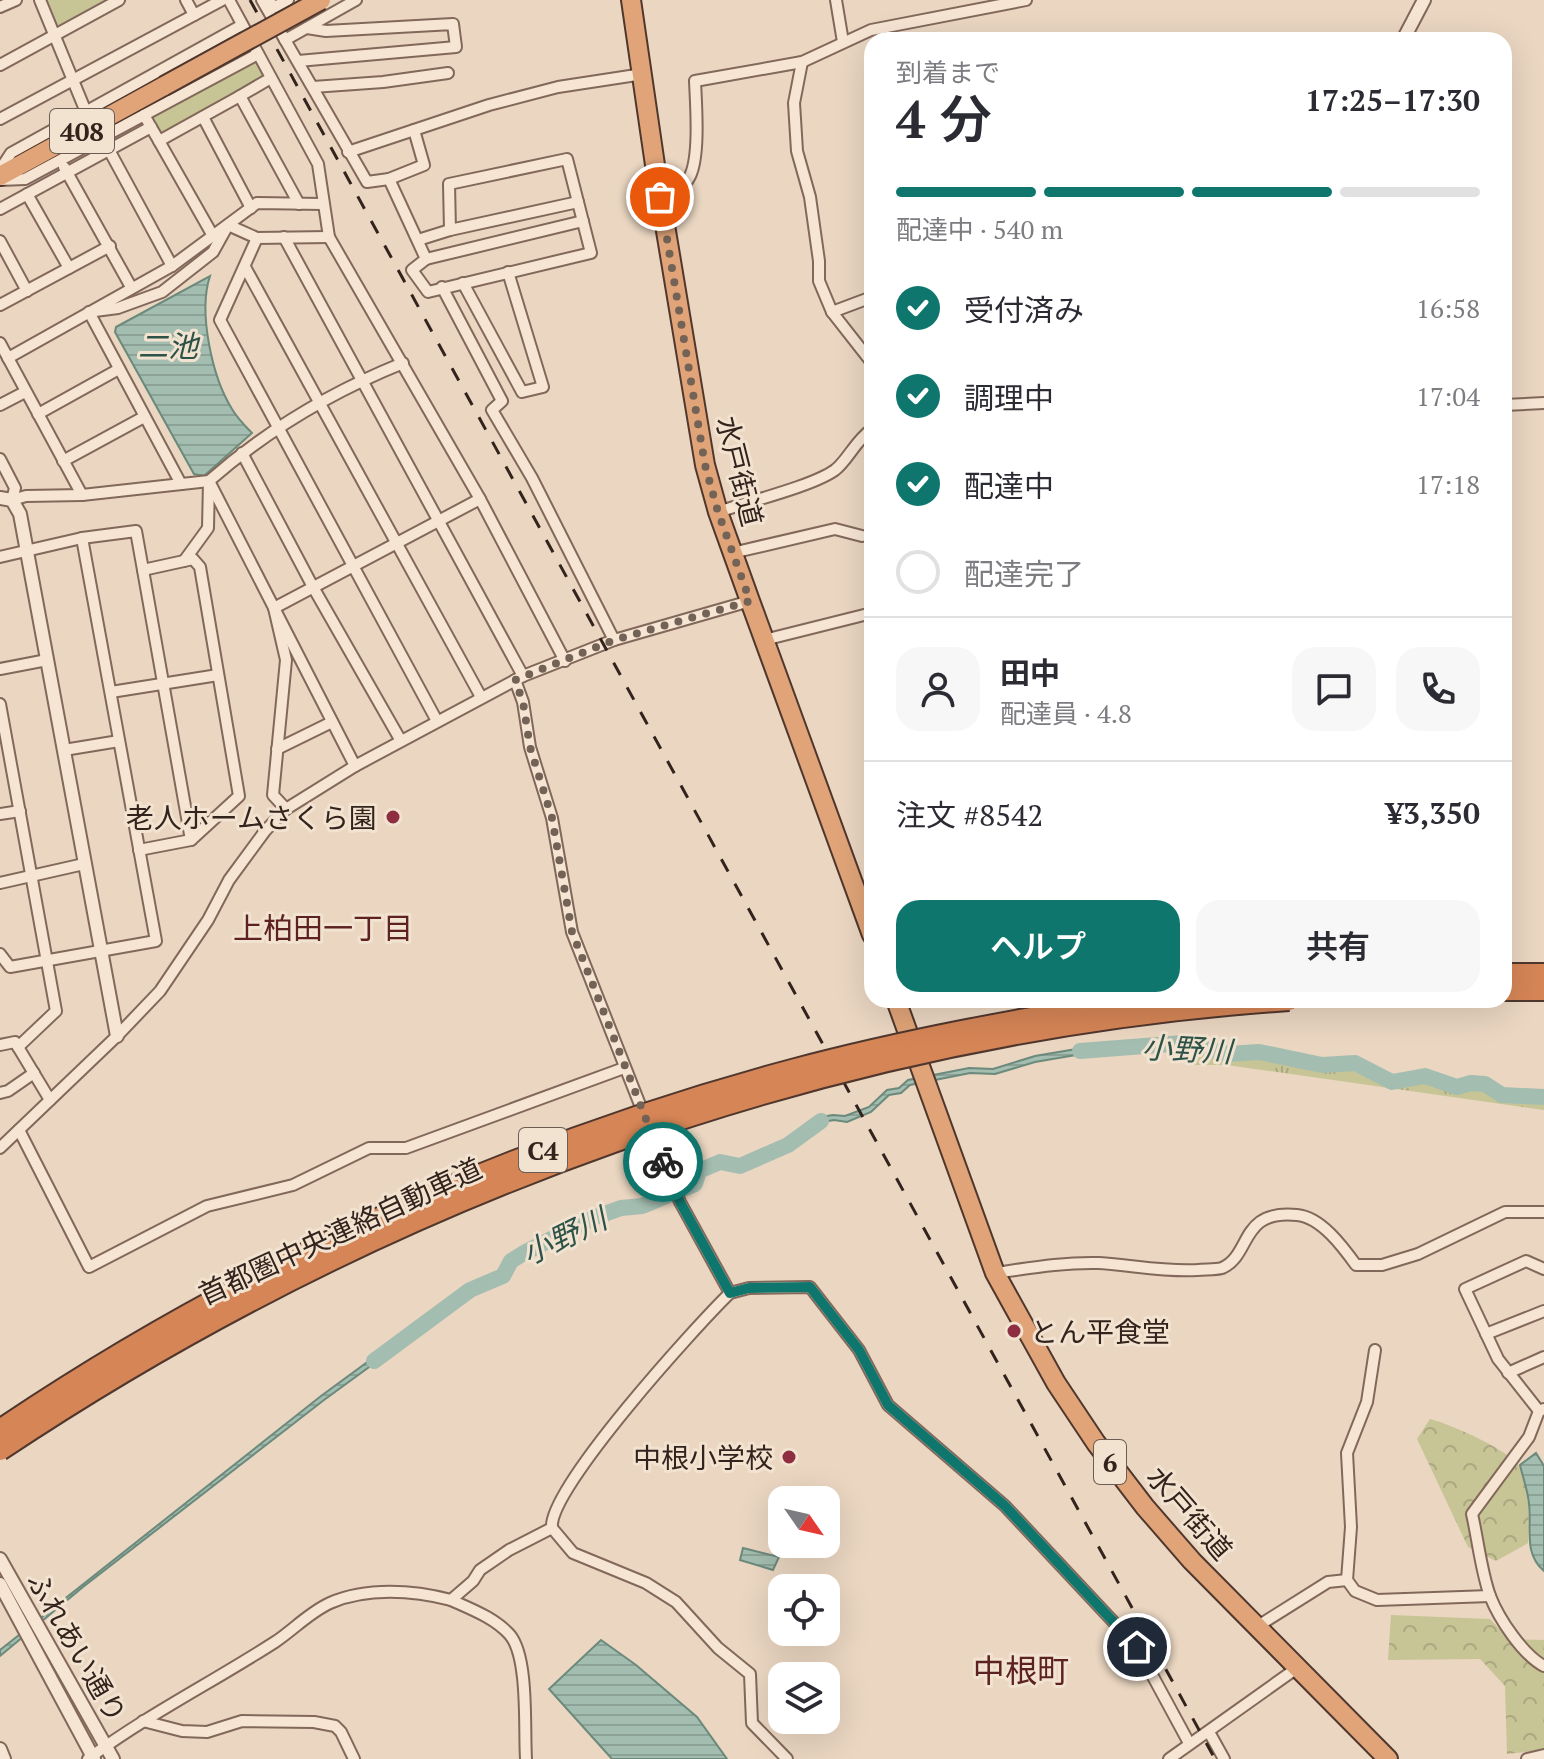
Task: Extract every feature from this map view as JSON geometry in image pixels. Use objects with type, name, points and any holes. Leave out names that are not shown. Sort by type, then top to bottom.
[{"type":"highway","name":"408","points":[[0,178],[321,0]]},
{"type":"highway","name":"水戸街道","points":[[633,2],[660,197],[705,465],[732,553],[864,913]]},
{"type":"highway","points":[[1512,974],[1544,974]]},
{"type":"highway","points":[[1512,990],[1544,990]]},
{"type":"highway","name":"水戸街道","points":[[899,1008],[995,1273],[1056,1383],[1096,1443],[1192,1561],[1388,1759]]},
{"type":"highway","name":"首都圏中央連絡自動車道","points":[[0,1430],[165,1329],[288,1263],[447,1189],[570,1140],[738,1085],[807,1066],[1006,1021],[1086,1008]]},
{"type":"highway","name":"首都圏中央連絡自動車道","points":[[0,1450],[133,1366],[240,1305],[333,1258],[468,1198],[674,1122],[795,1086],[986,1041],[1203,1008]]},
{"type":"street","points":[[0,7],[16,0]]},
{"type":"street","points":[[40,0],[86,112]]},
{"type":"street","points":[[0,65],[119,0]]},
{"type":"street","points":[[186,0],[194,15]]},
{"type":"street","points":[[0,119],[222,0]]},
{"type":"street","points":[[229,0],[318,164],[329,237],[480,499],[565,661]]},
{"type":"street","points":[[264,0],[275,7],[288,0]]},
{"type":"street","points":[[264,0],[367,182],[389,179],[424,165],[414,130]]},
{"type":"street","points":[[285,40],[356,0]]},
{"type":"street","points":[[836,0],[843,42]]},
{"type":"street","points":[[866,32],[1026,0]]},
{"type":"street","points":[[1407,32],[1424,0]]},
{"type":"street","points":[[298,61],[456,47],[453,24],[326,31],[307,28]]},
{"type":"street","points":[[0,170],[11,153],[242,25]]},
{"type":"street","points":[[660,197],[672,195],[690,177],[697,136],[695,81],[802,62],[864,33]]},
{"type":"street","points":[[0,178],[25,179],[258,54]]},
{"type":"street","points":[[802,62],[794,103],[797,151],[810,197],[819,281],[832,312],[864,351]]},
{"type":"street","points":[[313,87],[448,73]]},
{"type":"street","points":[[348,152],[489,105],[558,87],[643,74]]},
{"type":"street","points":[[159,141],[271,78]]},
{"type":"street","points":[[240,96],[299,204]]},
{"type":"street","points":[[144,115],[213,236]]},
{"type":"street","points":[[203,117],[251,208]]},
{"type":"street","points":[[0,209],[151,127]]},
{"type":"street","points":[[109,150],[172,266]]},
{"type":"street","points":[[450,230],[449,184],[567,159],[583,221],[591,253],[428,292],[412,270],[426,259],[583,221]]},
{"type":"street","points":[[61,160],[131,287]]},
{"type":"street","points":[[389,179],[426,259]]},
{"type":"street","points":[[27,194],[69,268]]},
{"type":"street","points":[[418,240],[578,202]]},
{"type":"street","points":[[8,358],[172,266],[257,203],[322,204]]},
{"type":"street","points":[[228,225],[257,238],[329,237]]},
{"type":"street","points":[[89,312],[118,308],[162,292],[213,252],[228,225]]},
{"type":"street","points":[[284,237],[519,678],[530,747],[552,818],[572,932],[680,1202],[730,1293]]},
{"type":"street","points":[[257,238],[220,320],[437,721]]},
{"type":"street","points":[[0,241],[27,291]]},
{"type":"street","points":[[0,305],[110,246]]},
{"type":"street","points":[[245,267],[481,697]]},
{"type":"street","points":[[463,283],[522,392],[543,387],[508,272]]},
{"type":"street","points":[[442,287],[502,401],[492,410],[532,478],[614,640]]},
{"type":"street","points":[[832,312],[864,300]]},
{"type":"street","points":[[89,312],[181,484]]},
{"type":"street","points":[[0,343],[82,495]]},
{"type":"street","points":[[6,499],[82,495],[209,481],[279,426],[360,380],[403,363]]},
{"type":"street","points":[[38,414],[119,369]]},
{"type":"street","points":[[0,405],[25,392]]},
{"type":"street","points":[[1512,405],[1544,403]]},
{"type":"street","points":[[63,461],[144,417]]},
{"type":"street","points":[[718,512],[837,469],[853,445],[864,436]]},
{"type":"street","points":[[242,453],[313,587],[401,741]]},
{"type":"street","points":[[0,459],[15,488],[6,499]]},
{"type":"street","points":[[184,561],[208,528],[209,481]]},
{"type":"street","points":[[209,481],[355,766]]},
{"type":"street","points":[[6,499],[18,508],[27,549],[117,1036]]},
{"type":"street","points":[[274,608],[480,499]]},
{"type":"street","points":[[732,553],[835,529],[862,536]]},
{"type":"street","points":[[0,557],[82,538],[136,531],[191,840]]},
{"type":"street","points":[[0,954],[10,967],[156,941],[82,538]]},
{"type":"street","points":[[139,850],[191,840],[239,796],[200,567],[193,559],[143,570]]},
{"type":"street","points":[[0,1148],[160,991],[208,920],[229,880],[265,831],[286,809],[355,766],[519,678],[614,640],[750,601]]},
{"type":"street","points":[[274,608],[286,660],[273,795],[286,809]]},
{"type":"street","points":[[764,640],[864,615]]},
{"type":"street","points":[[0,669],[47,660]]},
{"type":"street","points":[[111,692],[218,675]]},
{"type":"street","points":[[0,704],[4,748],[33,874],[56,1011],[18,1047]]},
{"type":"street","points":[[277,749],[332,722]]},
{"type":"street","points":[[64,750],[119,741]]},
{"type":"street","points":[[0,814],[20,811]]},
{"type":"street","points":[[0,883],[84,864]]},
{"type":"street","points":[[0,1045],[15,1042],[50,1100]]},
{"type":"street","points":[[19,1130],[89,1267],[207,1206],[293,1185],[369,1148],[406,1148],[624,1068]]},
{"type":"street","points":[[0,1093],[34,1073]]},
{"type":"street","points":[[995,1273],[1065,1263],[1102,1263],[1172,1271],[1221,1268],[1232,1261],[1252,1228],[1266,1218],[1300,1215],[1321,1226],[1342,1244],[1356,1265],[1382,1265],[1418,1254],[1505,1212],[1544,1212]]},
{"type":"street","points":[[1544,1269],[1526,1261],[1465,1289],[1508,1373],[1541,1410],[1529,1437],[1472,1514],[1490,1596],[1532,1659],[1544,1666]]},
{"type":"street","points":[[787,1759],[752,1723],[750,1674],[718,1648],[676,1602],[646,1583],[573,1553],[552,1528],[551,1520],[557,1503],[600,1440],[730,1293],[749,1288],[810,1287],[859,1350],[888,1405],[1005,1506],[1137,1647],[1189,1743]]},
{"type":"street","points":[[1486,1334],[1544,1311]]},
{"type":"street","points":[[1375,1350],[1367,1402],[1347,1453],[1351,1527],[1347,1580],[1355,1591],[1377,1600],[1490,1596]]},
{"type":"street","points":[[1508,1373],[1544,1357]]},
{"type":"street","points":[[451,1600],[473,1581],[480,1570],[509,1550],[552,1528]]},
{"type":"street","name":"ふれあい通り","points":[[0,1559],[22,1610],[113,1759]]},
{"type":"street","points":[[1258,1626],[1328,1582],[1347,1580]]},
{"type":"street","name":"ふれあい通り","points":[[0,1584],[22,1610]]},
{"type":"street","points":[[91,1758],[143,1721],[276,1641],[330,1603],[375,1592],[429,1594],[451,1600],[477,1611],[512,1638],[520,1655],[522,1672],[526,1759]]},
{"type":"street","name":"ふれあい通り","points":[[39,1640],[91,1758]]},
{"type":"street","points":[[1169,1759],[1297,1668]]},
{"type":"street","points":[[143,1721],[182,1731],[207,1732],[242,1721],[314,1722],[335,1726],[354,1759]]},
{"type":"street","points":[[1209,1732],[1224,1759]]},
{"type":"street","points":[[0,1749],[4,1759]]},
{"type":"street","points":[[1527,1759],[1544,1755]]},
{"type":"green space","points":[[44,0],[106,0],[59,27],[53,25]]},
{"type":"green space","points":[[248,61],[255,63],[262,75],[260,82],[168,134],[160,132],[153,120],[154,114]]},
{"type":"green space","points":[[1191,1050],[1229,1059],[1272,1059],[1319,1069],[1354,1065],[1387,1084],[1414,1079],[1459,1089],[1471,1084],[1503,1097],[1544,1099],[1544,1110],[1227,1065],[1189,1065]]},
{"type":"green space","points":[[1430,1419],[1480,1439],[1516,1462],[1524,1478],[1527,1496],[1528,1543],[1496,1561],[1468,1547],[1417,1439]]},
{"type":"green space","points":[[1391,1615],[1490,1619],[1509,1639],[1544,1640],[1544,1750],[1507,1754],[1505,1686],[1480,1659],[1388,1660]]},
{"type":"water","name":"二池","points":[[210,276],[206,325],[213,362],[232,409],[252,433],[204,476],[194,474],[115,332],[116,327]]},
{"type":"water","points":[[1100,1045],[1100,1051],[1035,1062],[995,1074],[970,1073],[910,1085],[901,1093],[889,1095],[871,1112],[847,1122],[823,1122],[805,1135],[802,1131],[821,1117],[845,1116],[869,1107],[887,1090],[899,1088],[908,1080],[969,1068],[993,1069],[1035,1056]]},
{"type":"water","points":[[388,1347],[391,1351],[83,1587],[0,1656],[0,1650],[321,1396]]},
{"type":"water","points":[[1536,1453],[1544,1466],[1544,1571],[1537,1564],[1531,1548],[1530,1513],[1520,1465]]},
{"type":"water","points":[[743,1548],[768,1554],[768,1558],[779,1558],[773,1570],[740,1560]]},
{"type":"water","points":[[601,1640],[697,1717],[727,1759],[612,1759],[549,1689]]},
{"type":"waterway","name":"小野川","points":[[1080,1051],[1183,1043],[1228,1054],[1259,1052],[1322,1065],[1355,1063],[1392,1082],[1425,1076],[1457,1087],[1471,1083],[1485,1084],[1502,1095],[1544,1097]]},
{"type":"waterway","name":"小野川","points":[[374,1361],[470,1290],[503,1276],[511,1261],[524,1253],[593,1218],[621,1208],[642,1206],[695,1184],[699,1171],[720,1162],[740,1166],[788,1145],[821,1121]]},
{"type":"railway","points":[[250,0],[1215,1759]]},
{"type":"way so far","points":[[660,197],[705,465],[718,512],[750,601],[614,640],[515,680],[523,702],[530,747],[552,818],[572,932],[663,1162]]},
{"type":"place","name":"老人ホームさくら園","points":[[393,817]]},
{"type":"place","name":"とん平食堂","points":[[1014,1331]]},
{"type":"place","name":"中根小学校","points":[[789,1457]]},
{"type":"district","name":"上柏田一丁目","points":[[323,928]]},
{"type":"district","name":"中根町","points":[[1021,1670]]},
{"type":"route","points":[[663,1162],[680,1202],[730,1293],[749,1288],[810,1287],[859,1350],[888,1405],[1005,1506],[1137,1647]]}]
